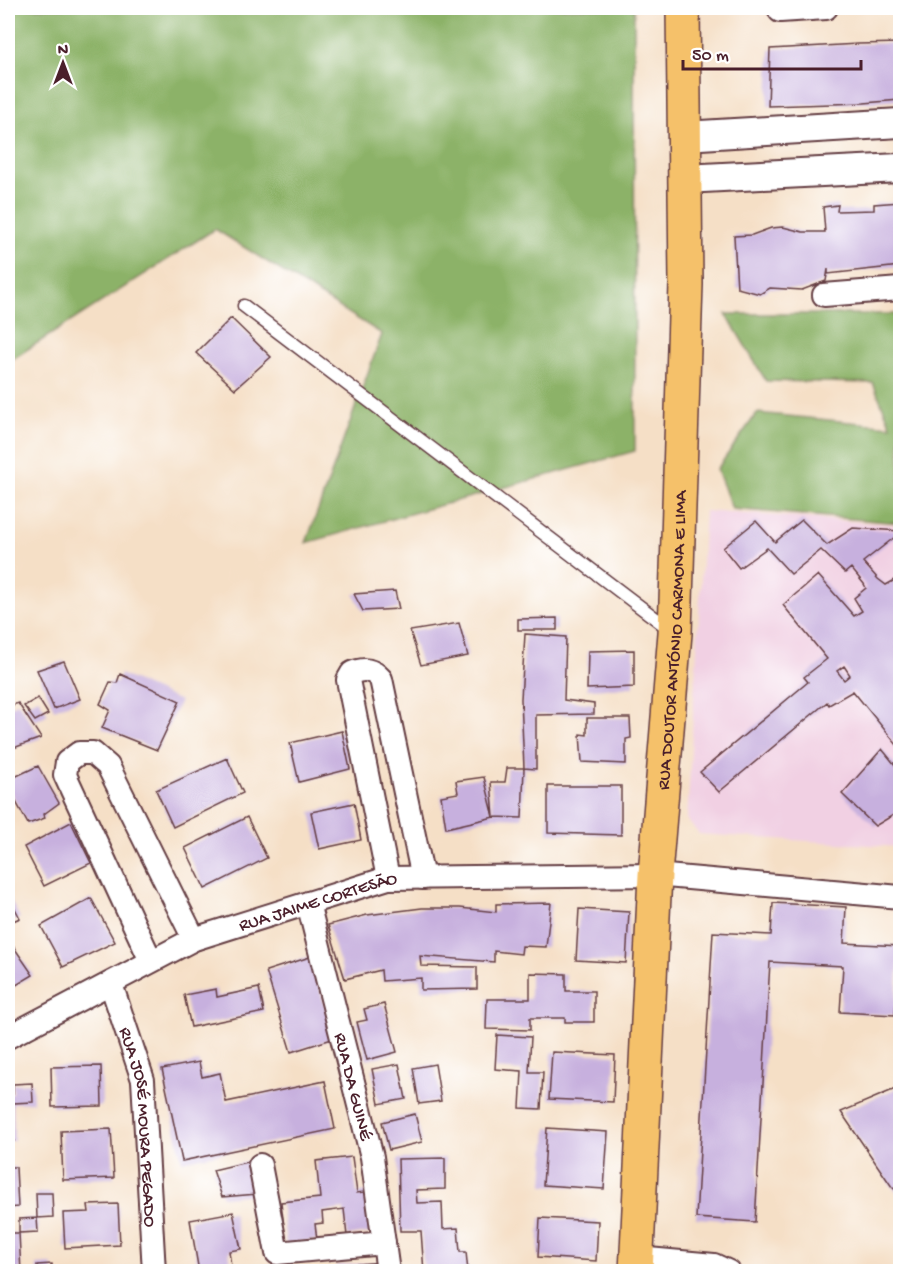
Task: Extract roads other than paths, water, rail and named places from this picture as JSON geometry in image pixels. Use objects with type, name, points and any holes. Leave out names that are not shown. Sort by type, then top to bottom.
[{"type":"main road","name":"RUA DOUTOR ANTÓNIO CARMONA E LIMA","points":[[636,1265],[655,875],[675,633],[686,284],[683,8]]},
{"type":"street","points":[[780,11],[826,8]]},
{"type":"street","points":[[684,136],[900,123]]},
{"type":"street","points":[[684,179],[900,168]]},
{"type":"street","points":[[824,295],[900,289]]},
{"type":"street","points":[[388,878],[348,681],[352,673],[366,669],[375,672],[381,679],[423,878]]},
{"type":"street","points":[[151,961],[65,775],[67,762],[79,753],[93,753],[108,766],[194,939]]},
{"type":"street","name":"RUA JAIME CORTESÃO","points":[[8,1037],[194,939],[388,878],[655,875],[900,897]]},
{"type":"street","name":"RUA DA GUINÉ","points":[[308,903],[372,1157],[388,1272]]},
{"type":"street","name":"RUA JOSÉ MOURA PEGADO","points":[[111,984],[143,1080],[154,1272]]},
{"type":"street","points":[[260,1165],[277,1253],[384,1243]]},
{"type":"street","points":[[636,1265],[714,1265],[729,1272]]},
{"type":"lane","points":[[244,306],[675,633]]}]
